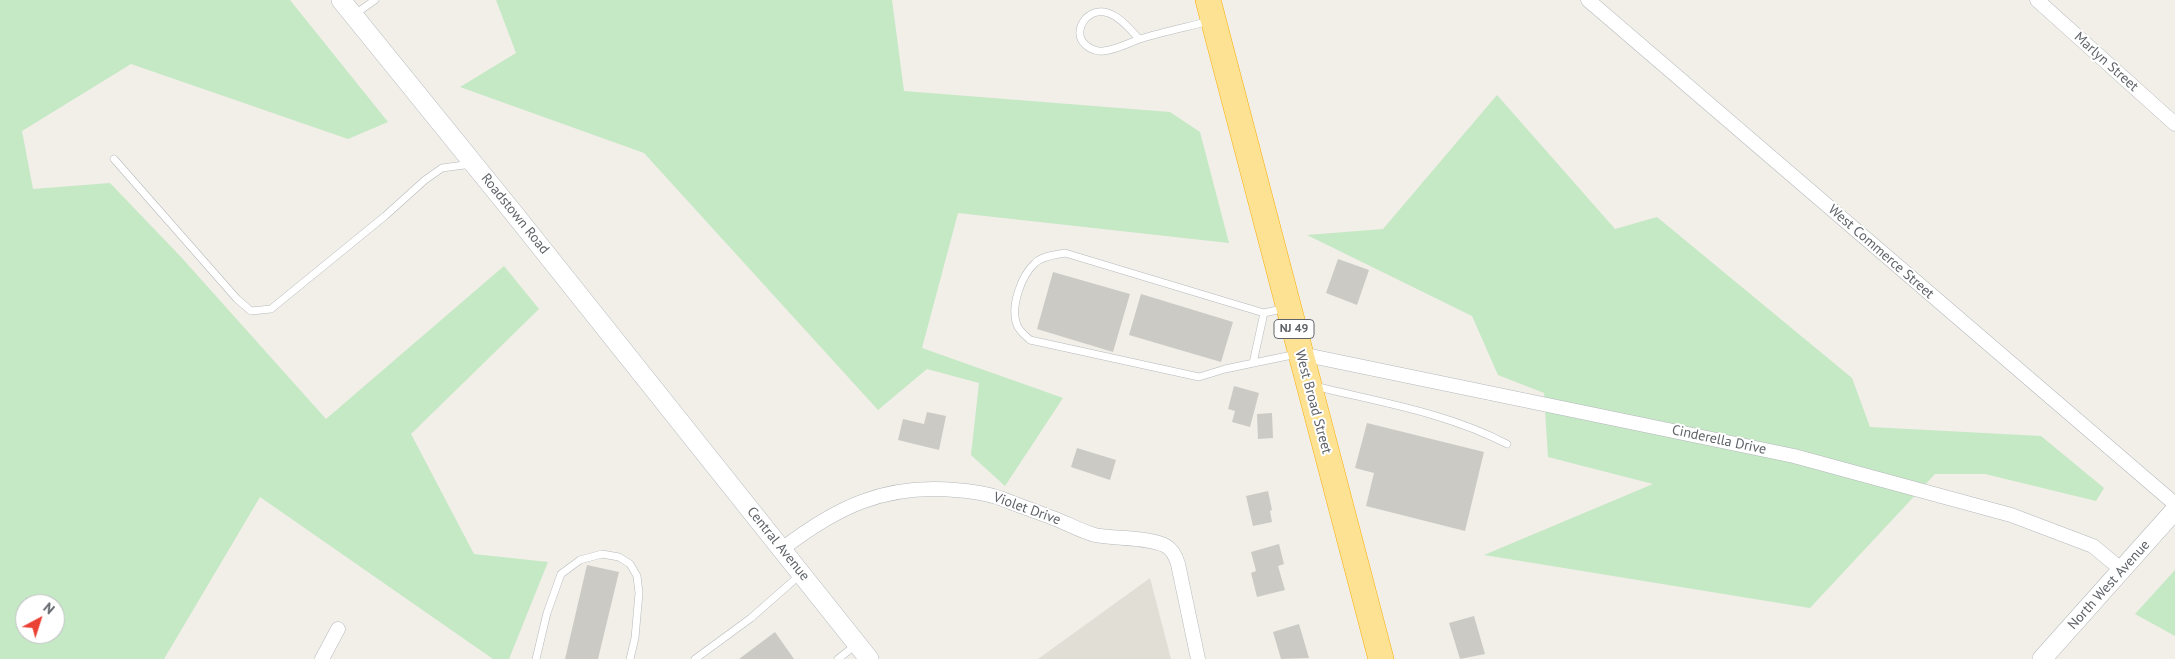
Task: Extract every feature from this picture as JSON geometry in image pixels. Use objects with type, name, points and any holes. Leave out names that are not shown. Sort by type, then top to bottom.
[{"type":"highway","name":"West Broad Street","points":[[1210,10],[1381,659]]},
{"type":"main road","name":"Roadstown Road","points":[[341,0],[686,430]]},
{"type":"main road","name":"Central Avenue","points":[[686,430],[868,659]]},
{"type":"main road","name":"North West Avenue","points":[[2042,659],[2175,510]]},
{"type":"street","name":"West Commerce Street","points":[[1588,0],[2175,504]]},
{"type":"street","name":"Marlyn Street","points":[[2037,0],[2175,124]]},
{"type":"street","name":"Cinderella Drive","points":[[1300,354],[1794,456],[2011,515],[2093,546],[2122,570]]},
{"type":"street","name":"Violet Drive","points":[[782,550],[829,515],[878,496],[904,490],[929,488],[975,492],[997,497],[1094,534],[1156,542],[1166,546],[1174,554],[1178,564],[1198,659]]},
{"type":"street","points":[[322,659],[338,629]]},
{"type":"lane","points":[[354,15],[375,0]]},
{"type":"lane","points":[[1140,39],[1118,15],[1110,10],[1104,9],[1088,15],[1081,25],[1080,34],[1082,41],[1089,48],[1097,51],[1117,48],[1140,39],[1210,10]]},
{"type":"lane","points":[[114,158],[237,299],[252,311],[272,309],[385,216],[425,180],[442,168],[474,164]]},
{"type":"lane","points":[[1288,307],[1264,313],[1065,253],[1043,258],[1035,263],[1016,296],[1014,310],[1017,327],[1030,340],[1199,377],[1300,354]]},
{"type":"lane","points":[[1253,364],[1264,313]]},
{"type":"lane","points":[[1309,385],[1446,418],[1482,430],[1507,444]]},
{"type":"lane","points":[[536,659],[546,613],[561,574],[580,560],[602,554],[619,557],[630,564],[637,576],[639,593],[630,659]]},
{"type":"lane","points":[[696,659],[751,618],[801,574]]},
{"type":"lane","points":[[838,659],[857,644]]},
{"type":"shaded area","points":[[1150,578],[1171,659],[1038,659]]},
{"type":"green space","points":[[0,0],[290,0],[388,122],[348,139],[131,64],[22,131],[33,189],[110,183],[181,257],[326,419],[504,266],[539,309],[411,434],[474,554],[548,562],[509,659],[493,659],[260,497],[164,659],[0,659]]},
{"type":"green space","points":[[496,0],[892,0],[904,91],[1170,112],[1200,132],[1229,243],[958,213],[922,348],[1063,398],[1005,486],[971,455],[979,383],[927,369],[878,410],[644,153],[460,87],[516,53]]},
{"type":"green space","points":[[1497,95],[1615,229],[1657,217],[1852,378],[1870,427],[2041,436],[2104,488],[2096,501],[1985,474],[1935,474],[1810,608],[1484,555],[1653,484],[1548,457],[1544,393],[1498,375],[1472,316],[1307,235],[1383,229]]},
{"type":"green space","points":[[2175,570],[2175,636],[2135,614]]},
{"type":"building","points":[[1338,259],[1369,270],[1357,305],[1326,293]]},
{"type":"building","points":[[1053,272],[1130,294],[1113,352],[1037,329]]},
{"type":"building","points":[[1141,294],[1233,322],[1221,362],[1129,335]]},
{"type":"building","points":[[1234,386],[1259,393],[1250,427],[1232,422],[1235,411],[1228,409]]},
{"type":"building","points":[[927,412],[946,416],[939,450],[898,440],[903,419],[924,424]]},
{"type":"building","points":[[1272,413],[1273,438],[1258,439],[1257,414]]},
{"type":"building","points":[[1367,423],[1484,452],[1465,531],[1366,506],[1374,473],[1355,468]]},
{"type":"building","points":[[1077,448],[1116,460],[1110,480],[1071,467]]},
{"type":"building","points":[[1268,491],[1272,510],[1270,511],[1272,522],[1253,526],[1246,496]]},
{"type":"building","points":[[1279,544],[1284,564],[1278,566],[1285,590],[1257,597],[1251,573],[1256,571],[1251,552]]},
{"type":"building","points":[[587,565],[619,572],[598,659],[565,659]]},
{"type":"building","points":[[1474,616],[1485,654],[1460,659],[1449,623]]},
{"type":"building","points":[[1299,624],[1309,658],[1281,659],[1273,632]]},
{"type":"building","points":[[775,632],[794,659],[739,659]]}]
